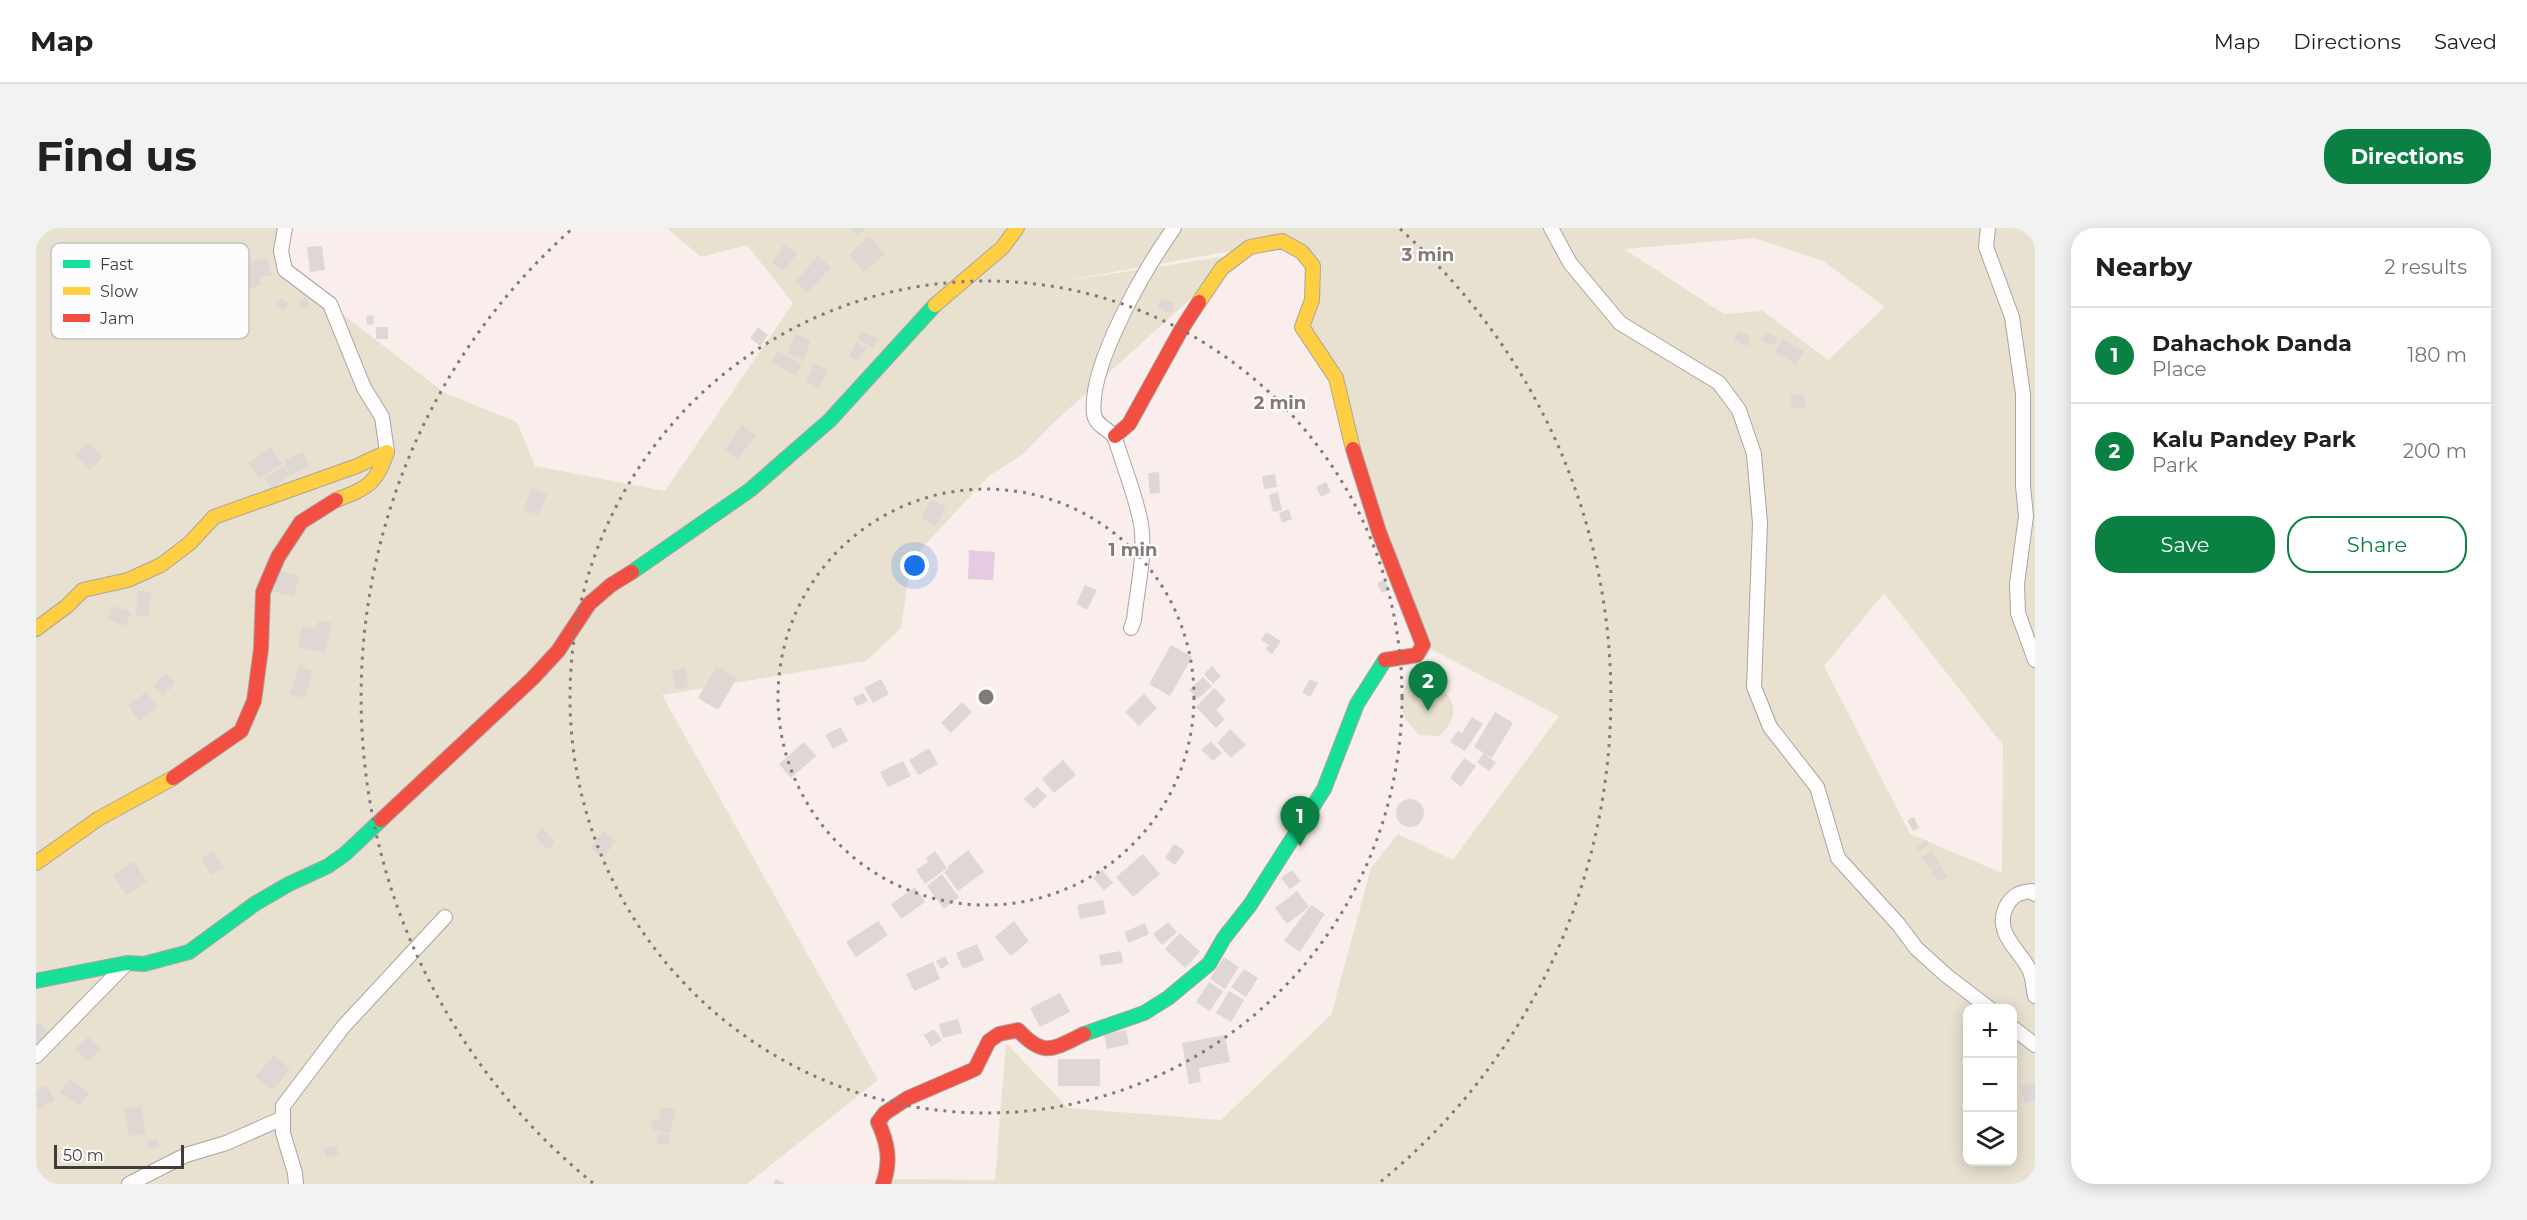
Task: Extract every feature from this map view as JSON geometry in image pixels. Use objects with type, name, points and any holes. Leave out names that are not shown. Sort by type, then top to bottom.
[{"type":"street","points":[[36,863],[98,819],[190,768],[241,731],[254,701],[261,649],[263,592],[278,557],[301,522],[331,501],[364,489],[380,472],[387,452],[382,417],[364,388],[330,304],[285,270],[282,251],[285,228]]},
{"type":"street","points":[[36,981],[127,963],[144,964],[189,952],[256,903],[289,884],[328,866],[345,854],[532,679],[558,651],[589,604],[611,585],[650,561],[750,490],[822,428],[943,297],[1002,248],[1017,228]]},
{"type":"street","points":[[1131,628],[1134,620],[1142,540],[1141,524],[1115,436],[1100,427],[1094,415],[1097,382],[1117,325],[1156,254],[1174,228]]},
{"type":"street","points":[[1551,228],[1570,263],[1620,323],[1719,383],[1739,410],[1754,454],[1760,523],[1754,687],[1770,727],[1816,787],[1838,858],[1899,925],[1916,948],[1947,976],[1984,1004]]},
{"type":"street","points":[[1988,228],[1986,247],[2012,317],[2024,394],[2023,486],[2026,516],[2017,584],[2018,613],[2035,660]]},
{"type":"street","points":[[883,1184],[889,1171],[889,1155],[885,1136],[878,1122],[883,1113],[910,1098],[975,1069],[986,1042],[998,1033],[1018,1030],[1033,1046],[1054,1049],[1086,1033],[1144,1013],[1168,998],[1209,964],[1324,789],[1357,704],[1377,668],[1383,660],[1417,655],[1423,645],[1383,543],[1356,463],[1336,378],[1302,327],[1312,300],[1313,266],[1302,252],[1281,242],[1250,247],[1222,268],[1181,330],[1129,424],[1115,436]]},
{"type":"street","points":[[36,629],[67,606],[83,590],[128,579],[161,565],[190,543],[214,517],[348,469],[387,452]]},
{"type":"street","points":[[2035,894],[2032,891],[2019,892],[2008,902],[2002,916],[2005,935],[2030,972],[2035,996]]},
{"type":"street","points":[[296,1184],[283,1133],[283,1106],[343,1026],[445,917]]},
{"type":"street","points":[[36,1056],[127,963]]},
{"type":"street","points":[[2017,1030],[2035,1046]]},
{"type":"street","points":[[129,1184],[186,1155],[226,1143],[283,1118]]},
{"type":"shaded area","points":[[36,228],[285,228],[285,270],[445,393],[517,422],[535,466],[665,491],[793,303],[747,245],[701,257],[667,228],[2035,228],[2035,1184],[879,1184],[885,1179],[995,1180],[1006,1043],[1068,1108],[1221,1120],[1331,1015],[1371,868],[1398,834],[1453,860],[1559,716],[1423,645],[1336,378],[1302,327],[1313,266],[1281,242],[1058,282],[1240,254],[1050,426],[1023,454],[989,476],[922,548],[909,573],[901,628],[866,661],[662,695],[878,1080],[747,1184],[36,1184]],"holes":[[[1755,238],[1823,261],[1885,307],[1828,360],[1763,311],[1724,314],[1624,249]],[[1884,593],[2003,745],[2002,873],[1910,834],[1824,666]]]},
{"type":"shaded area","points":[[969,550],[995,552],[993,580],[968,579]]},
{"type":"shaded area","points":[[1424,681],[1443,690],[1449,696],[1452,704],[1451,720],[1439,736],[1419,735],[1402,711],[1401,697],[1408,683]]},
{"type":"building","points":[[852,228],[866,228],[858,235]]},
{"type":"building","points":[[869,236],[885,254],[864,272],[849,255]]},
{"type":"building","points":[[784,244],[797,253],[784,271],[772,263]]},
{"type":"building","points":[[322,246],[325,270],[310,272],[307,247]]},
{"type":"building","points":[[818,256],[831,267],[808,293],[795,282]]},
{"type":"building","points":[[249,258],[251,262],[267,258],[272,275],[259,278],[261,285],[249,288]]},
{"type":"building","points":[[305,297],[311,305],[303,310],[298,303]]},
{"type":"building","points":[[282,298],[289,305],[283,311],[276,304]]},
{"type":"building","points":[[1161,298],[1175,303],[1171,314],[1157,308]]},
{"type":"building","points":[[373,315],[374,324],[367,325],[366,316]]},
{"type":"building","points":[[376,327],[388,327],[388,339],[376,339]]},
{"type":"building","points":[[758,327],[768,335],[760,346],[750,338]]},
{"type":"building","points":[[862,331],[878,339],[873,348],[858,340]]},
{"type":"building","points":[[1738,331],[1751,336],[1748,346],[1734,341]]},
{"type":"building","points":[[1766,332],[1778,337],[1774,346],[1762,341]]},
{"type":"building","points":[[795,334],[811,340],[803,360],[788,354]]},
{"type":"building","points":[[1782,339],[1804,351],[1796,364],[1775,352]]},
{"type":"building","points":[[856,342],[866,348],[858,361],[849,356]]},
{"type":"building","points":[[777,351],[802,364],[796,375],[771,363]]},
{"type":"building","points":[[814,363],[828,370],[819,388],[806,382]]},
{"type":"building","points":[[1804,394],[1805,407],[1792,408],[1790,395]]},
{"type":"building","points":[[742,425],[756,435],[738,459],[725,449]]},
{"type":"building","points":[[89,442],[103,457],[89,470],[75,455]]},
{"type":"building","points":[[270,447],[282,463],[260,479],[248,463]]},
{"type":"building","points":[[304,452],[310,467],[290,475],[284,460]]},
{"type":"building","points":[[283,466],[290,475],[272,489],[265,479]]},
{"type":"building","points":[[1159,472],[1160,493],[1150,494],[1148,473]]},
{"type":"building","points":[[1275,474],[1277,487],[1264,489],[1262,476]]},
{"type":"building","points":[[1326,482],[1331,492],[1321,497],[1316,487]]},
{"type":"building","points":[[532,488],[547,494],[539,515],[523,510]]},
{"type":"building","points":[[1278,492],[1282,510],[1273,512],[1269,495]]},
{"type":"building","points":[[931,499],[946,507],[936,526],[921,518]]},
{"type":"building","points":[[1289,509],[1292,519],[1282,523],[1279,513]]},
{"type":"building","points":[[274,570],[299,576],[294,597],[270,591]]},
{"type":"building","points":[[1384,580],[1390,590],[1382,593],[1377,583]]},
{"type":"building","points":[[1085,585],[1097,590],[1087,610],[1076,604]]},
{"type":"building","points":[[138,590],[151,592],[149,616],[136,615]]},
{"type":"building","points":[[112,606],[131,612],[126,626],[108,620]]},
{"type":"building","points":[[320,620],[332,623],[325,653],[297,647],[302,626],[315,629]]},
{"type":"building","points":[[1266,632],[1281,641],[1272,654],[1265,649],[1269,645],[1261,640]]},
{"type":"building","points":[[1171,645],[1192,657],[1170,696],[1149,684]]},
{"type":"building","points":[[299,666],[313,671],[304,698],[290,694]]},
{"type":"building","points":[[717,666],[737,678],[718,710],[698,698]]},
{"type":"building","points":[[1212,666],[1221,676],[1213,684],[1204,674]]},
{"type":"building","points":[[686,668],[688,687],[675,689],[673,670]]},
{"type":"building","points":[[166,673],[176,683],[163,696],[153,685]]},
{"type":"building","points":[[1203,677],[1212,686],[1198,699],[1189,690]]},
{"type":"building","points":[[881,679],[889,694],[873,703],[864,688]]},
{"type":"building","points":[[1310,679],[1318,683],[1310,697],[1302,692]]},
{"type":"building","points":[[1214,688],[1226,700],[1216,710],[1225,719],[1216,728],[1196,707]]},
{"type":"building","points":[[146,692],[158,707],[139,721],[128,705]]},
{"type":"building","points":[[863,693],[868,701],[857,706],[853,698]]},
{"type":"building","points":[[1144,694],[1157,708],[1139,726],[1125,712]]},
{"type":"building","points":[[962,702],[972,712],[951,733],[941,723]]},
{"type":"building","points":[[1495,712],[1513,723],[1492,758],[1474,747]]},
{"type":"building","points":[[1472,717],[1483,724],[1465,751],[1450,742],[1458,731],[1462,733]]},
{"type":"building","points":[[841,727],[848,741],[833,749],[825,735]]},
{"type":"building","points":[[1230,729],[1246,745],[1231,758],[1217,743]]},
{"type":"building","points":[[1211,741],[1222,753],[1213,761],[1201,750]]},
{"type":"building","points":[[804,742],[816,756],[791,778],[779,764]]},
{"type":"building","points":[[929,748],[938,764],[918,775],[909,760]]},
{"type":"building","points":[[1484,753],[1496,763],[1489,771],[1477,762]]},
{"type":"building","points":[[1464,758],[1476,766],[1461,787],[1450,778]]},
{"type":"building","points":[[1063,760],[1076,775],[1054,793],[1042,779]]},
{"type":"building","points":[[903,761],[911,776],[888,787],[880,772]]},
{"type":"building","points":[[1037,787],[1047,796],[1034,809],[1024,799]]},
{"type":"building","points":[[1410,799],[1420,803],[1424,813],[1420,823],[1410,827],[1400,823],[1396,813],[1400,803]]},
{"type":"building","points":[[1914,817],[1919,828],[1913,831],[1907,820]]},
{"type":"building","points":[[543,828],[555,843],[547,850],[535,835]]},
{"type":"building","points":[[603,831],[616,841],[603,858],[590,848]]},
{"type":"building","points":[[1926,840],[1929,844],[1919,852],[1916,847]]},
{"type":"building","points":[[1174,844],[1185,851],[1175,865],[1165,858]]},
{"type":"building","points":[[968,850],[984,872],[958,891],[944,872]]},
{"type":"building","points":[[212,851],[224,867],[212,875],[201,859]]},
{"type":"building","points":[[935,851],[947,868],[925,884],[916,870],[928,862],[926,858]]},
{"type":"building","points":[[1931,851],[1940,863],[1931,870],[1922,858]]},
{"type":"building","points":[[1143,854],[1160,874],[1133,897],[1116,877]]},
{"type":"building","points":[[134,861],[147,881],[126,895],[113,875]]},
{"type":"building","points":[[1940,865],[1948,876],[1939,882],[1931,872]]},
{"type":"building","points":[[1102,870],[1113,883],[1104,890],[1093,878]]},
{"type":"building","points":[[1292,870],[1301,881],[1290,889],[1281,878]]},
{"type":"building","points":[[942,874],[959,897],[944,909],[927,886]]},
{"type":"building","points":[[915,887],[925,902],[901,919],[891,904]]},
{"type":"building","points":[[1297,891],[1309,907],[1287,924],[1275,908]]},
{"type":"building","points":[[1103,900],[1106,914],[1080,919],[1077,905]]},
{"type":"building","points":[[1311,905],[1325,914],[1300,952],[1284,941]]},
{"type":"building","points":[[878,921],[888,935],[856,957],[846,942]]},
{"type":"building","points":[[1014,921],[1029,941],[1011,956],[995,937]]},
{"type":"building","points":[[1168,922],[1177,932],[1162,945],[1153,934]]},
{"type":"building","points":[[1145,923],[1149,934],[1129,943],[1124,932]]},
{"type":"building","points":[[1180,933],[1200,952],[1185,968],[1165,949]]},
{"type":"building","points":[[977,944],[984,960],[963,969],[956,953]]},
{"type":"building","points":[[1121,951],[1123,963],[1101,966],[1099,955]]},
{"type":"building","points":[[945,956],[949,964],[941,969],[936,961]]},
{"type":"building","points":[[1224,957],[1239,967],[1225,989],[1210,979]]},
{"type":"building","points":[[933,962],[940,979],[914,991],[906,974]]},
{"type":"building","points":[[1244,969],[1258,978],[1246,997],[1231,987]]},
{"type":"building","points":[[1209,982],[1223,991],[1210,1011],[1196,1002]]},
{"type":"building","points":[[1229,991],[1244,1000],[1231,1022],[1216,1013]]},
{"type":"building","points":[[1060,993],[1070,1012],[1040,1027],[1030,1008]]},
{"type":"building","points":[[958,1019],[962,1033],[943,1038],[939,1024]]},
{"type":"building","points":[[39,1022],[49,1034],[36,1044],[36,1024]]},
{"type":"building","points":[[934,1029],[942,1040],[931,1047],[924,1035]]},
{"type":"building","points":[[1126,1030],[1129,1044],[1107,1049],[1104,1035]]},
{"type":"building","points":[[1225,1035],[1230,1062],[1199,1068],[1201,1082],[1189,1084],[1182,1043]]},
{"type":"building","points":[[89,1036],[101,1049],[87,1062],[75,1049]]},
{"type":"building","points":[[274,1055],[290,1069],[273,1090],[256,1077]]},
{"type":"building","points":[[1058,1059],[1100,1059],[1100,1086],[1058,1086]]},
{"type":"building","points":[[70,1079],[89,1093],[79,1106],[60,1092]]},
{"type":"building","points":[[2035,1082],[2035,1101],[2025,1104],[2020,1087]]},
{"type":"building","points":[[46,1085],[55,1100],[38,1110],[36,1091]]},
{"type":"building","points":[[141,1106],[146,1133],[129,1136],[124,1109]]},
{"type":"building","points":[[661,1107],[675,1109],[671,1133],[651,1130],[653,1119],[659,1120]]},
{"type":"building","points":[[658,1133],[670,1134],[669,1144],[656,1143]]},
{"type":"building","points":[[158,1139],[159,1147],[149,1148],[148,1140]]},
{"type":"building","points":[[337,1145],[339,1155],[326,1158],[324,1148]]},
{"type":"building","points":[[776,1179],[786,1184],[773,1184]]},
{"type":"traffic: fast","points":[[632,572],[750,490],[830,420],[935,305]]},
{"type":"traffic: fast","points":[[1084,1034],[1144,1013],[1168,998],[1209,964],[1224,938],[1250,905],[1324,789],[1357,704],[1385,660]]},
{"type":"traffic: fast","points":[[36,981],[127,963],[144,964],[189,952],[256,903],[289,884],[328,866],[345,854],[381,820]]},
{"type":"traffic: slow","points":[[935,305],[1002,248],[1017,228]]},
{"type":"traffic: slow","points":[[1199,302],[1222,268],[1250,247],[1282,241],[1302,252],[1313,266],[1312,300],[1302,327],[1336,378],[1353,449]]},
{"type":"traffic: slow","points":[[36,629],[67,606],[83,590],[128,580],[161,565],[190,543],[214,517],[357,466],[387,452],[379,472],[369,484],[336,500]]},
{"type":"traffic: slow","points":[[36,863],[98,819],[173,778]]},
{"type":"traffic: jam","points":[[1115,436],[1129,424],[1199,302]]},
{"type":"traffic: jam","points":[[1353,449],[1379,532],[1423,645],[1417,655],[1385,660]]},
{"type":"traffic: jam","points":[[173,778],[241,731],[254,701],[261,649],[263,592],[278,557],[301,522],[336,500]]},
{"type":"traffic: jam","points":[[381,820],[532,679],[558,651],[589,604],[611,585],[632,572]]},
{"type":"traffic: jam","points":[[883,1184],[887,1168],[887,1153],[878,1122],[885,1113],[908,1098],[975,1069],[989,1041],[999,1034],[1018,1030],[1042,1048],[1056,1047],[1084,1034]]},
{"type":"place","name":"Kalu Pandey Park","points":[[1428,711]]},
{"type":"place","name":"Dahachok Danda","points":[[1300,846]]}]
